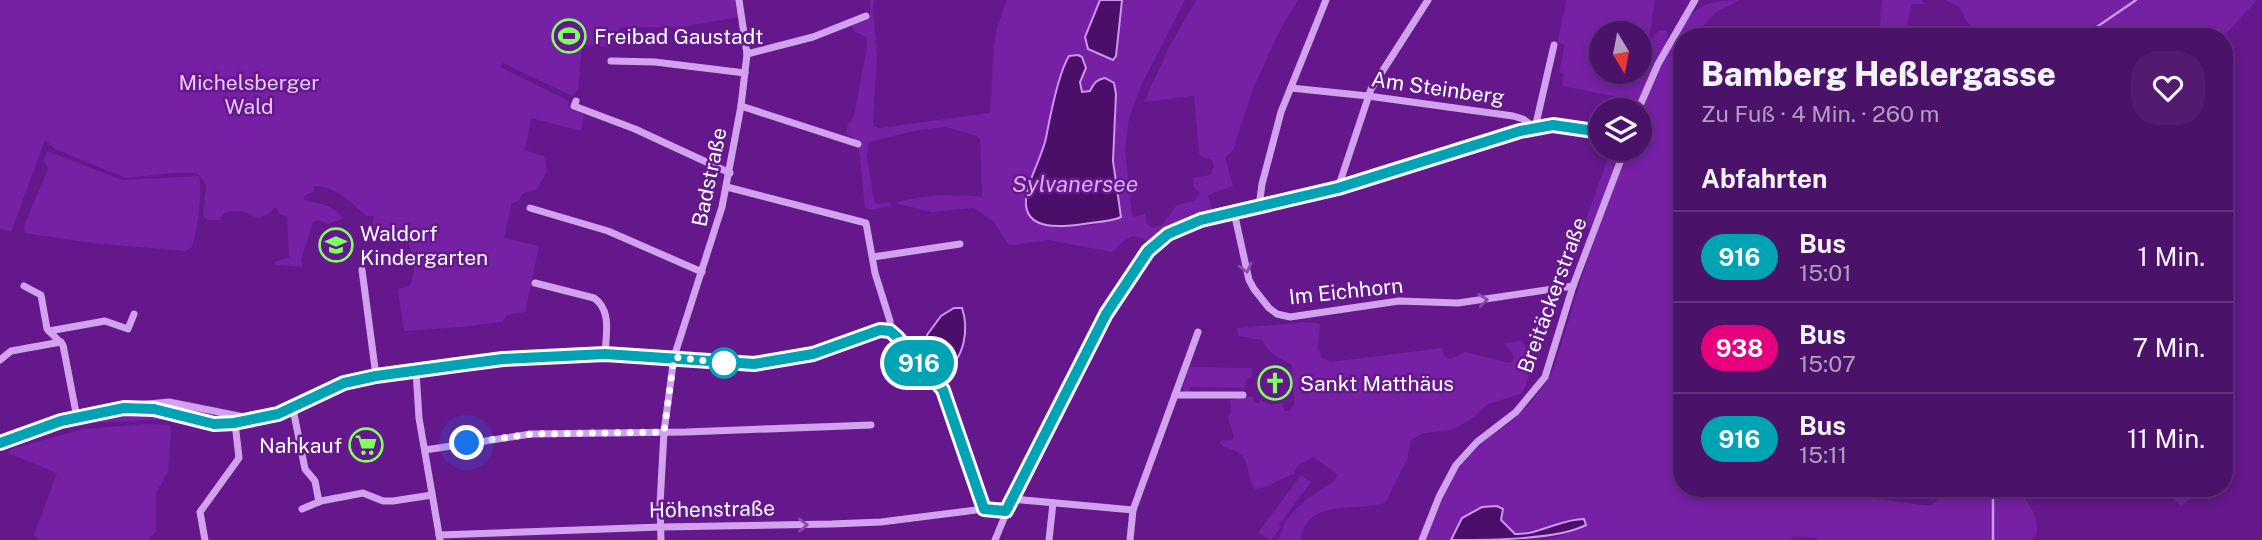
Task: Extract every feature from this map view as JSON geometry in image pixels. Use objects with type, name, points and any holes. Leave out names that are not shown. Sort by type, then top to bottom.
[{"type":"street","name":"Badstraße","points":[[662,540],[664,432],[674,357],[727,187],[746,73],[747,54],[739,0]]},
{"type":"street","points":[[1259,207],[1273,137],[1326,0]]},
{"type":"street","points":[[1678,28],[1695,0]]},
{"type":"street","points":[[1338,188],[1368,96],[1428,1]]},
{"type":"street","points":[[747,54],[813,37],[866,16]]},
{"type":"street","points":[[1643,98],[1673,37]]},
{"type":"street","points":[[1535,128],[1553,45]]},
{"type":"street","points":[[611,61],[655,62],[746,73]]},
{"type":"street","name":"Am Steinberg","points":[[1291,88],[1513,116],[1524,119],[1535,128]]},
{"type":"street","points":[[576,101],[574,106],[635,129],[730,173]]},
{"type":"street","points":[[741,106],[858,144]]},
{"type":"street","points":[[995,540],[1006,511],[1111,307],[1148,251],[1168,234],[1189,224],[1338,188],[1468,146],[1535,128],[1566,126],[1589,130]]},
{"type":"street","name":"Breitäckerstraße","points":[[1422,540],[1443,487],[1464,454],[1516,412],[1545,377],[1573,286],[1620,161]]},
{"type":"street","points":[[727,187],[866,223],[878,288],[890,321],[890,331],[943,390],[984,509]]},
{"type":"street","points":[[530,208],[608,231],[702,272]]},
{"type":"street","name":"Im Eichhorn","points":[[1234,212],[1249,279],[1269,308],[1283,316],[1321,314],[1399,301],[1458,303],[1573,286]]},
{"type":"street","points":[[873,257],[960,244]]},
{"type":"street","points":[[362,270],[376,376]]},
{"type":"street","points":[[535,283],[594,298],[600,302],[606,313],[605,354]]},
{"type":"street","points":[[24,286],[41,295],[49,331],[63,345],[76,418]]},
{"type":"street","points":[[49,331],[105,321],[128,329],[134,314]]},
{"type":"street","points":[[124,408],[154,409],[214,424],[234,423],[293,409],[344,383],[376,376],[503,359],[605,354],[732,363],[774,362],[813,354],[870,332],[890,331]]},
{"type":"street","points":[[1130,540],[1133,510],[1198,332]]},
{"type":"street","points":[[0,360],[11,351],[61,342]]},
{"type":"street","points":[[416,371],[425,450],[440,538]]},
{"type":"street","points":[[1175,395],[1243,395]]},
{"type":"street","points":[[0,443],[49,424],[138,405],[169,402],[209,412],[257,419]]},
{"type":"street","points":[[293,409],[305,469],[315,481],[319,502]]},
{"type":"street","points":[[205,540],[200,512],[239,458],[234,423]]},
{"type":"street","points":[[425,450],[531,434],[872,425]]},
{"type":"street","points":[[302,509],[319,502],[363,493],[383,501],[432,495]]},
{"type":"street","points":[[1012,499],[1133,510]]},
{"type":"street","points":[[1049,540],[1053,503]]},
{"type":"street","name":"Höhenstraße","points":[[440,538],[661,527],[881,522],[984,509],[1006,511]]},
{"type":"green space","name":"Michelsberger Wald","points":[[0,0],[736,0],[739,17],[681,27],[620,27],[609,47],[582,45],[578,90],[572,96],[503,63],[500,67],[569,101],[568,108],[584,114],[581,131],[531,118],[525,150],[545,157],[547,171],[537,189],[522,194],[519,201],[512,203],[504,238],[539,246],[525,312],[507,315],[502,322],[404,331],[398,289],[410,285],[413,274],[413,259],[408,243],[403,240],[370,241],[374,216],[366,216],[342,195],[321,186],[313,186],[314,191],[304,196],[304,200],[331,207],[342,219],[328,224],[318,220],[313,222],[301,259],[303,267],[275,265],[275,262],[289,257],[287,217],[280,214],[277,208],[262,217],[245,212],[232,212],[224,213],[220,220],[207,220],[203,215],[206,186],[198,173],[126,178],[55,149],[45,140],[11,232],[0,228]]},
{"type":"green space","points":[[870,0],[874,0],[877,55],[873,121],[874,126],[879,128],[990,113],[994,44],[1007,0],[1100,0],[1085,41],[1113,60],[1116,56],[1122,0],[1185,0],[1140,88],[1129,118],[1125,150],[1132,217],[1145,214],[1147,223],[1152,228],[1162,225],[1177,205],[1196,200],[1200,193],[1193,186],[1193,178],[1210,175],[1214,166],[1212,160],[1201,157],[1199,152],[1194,96],[1144,102],[1168,49],[1196,0],[1298,0],[1278,34],[1253,89],[1233,150],[1225,158],[1233,186],[1208,195],[1212,213],[1170,230],[1151,246],[1144,239],[1133,236],[1112,252],[1049,240],[1008,244],[994,222],[974,208],[932,212],[898,204],[897,202],[908,199],[929,196],[982,197],[980,139],[947,127],[914,131],[869,142],[867,156],[874,201],[878,204],[890,202],[891,206],[870,210],[865,208],[859,150],[854,138],[846,134],[848,124],[854,117],[867,46],[866,37],[854,31],[852,26],[870,19]],"holes":[[[1069,56],[1085,73],[1080,82],[1082,92],[1087,93],[1111,80],[1116,94],[1113,161],[1121,217],[1081,226],[1050,224],[1037,220],[1029,211],[1027,193],[1046,138],[1058,84]]]},
{"type":"green space","points":[[1567,0],[1655,0],[1652,21],[1589,21],[1589,84],[1652,84],[1652,39],[1660,30],[1667,31],[1668,42],[1673,36],[1673,497],[1873,497],[1930,506],[1939,497],[2023,497],[2036,520],[2036,536],[2031,540],[1817,540],[1817,537],[1799,536],[1789,540],[1546,540],[1582,529],[1584,519],[1515,534],[1501,520],[1504,511],[1495,506],[1482,507],[1461,520],[1451,540],[1425,540],[1458,470],[1480,446],[1525,409],[1552,373],[1598,227],[1583,228],[1607,161],[1652,161],[1652,98],[1623,98],[1562,86],[1563,73],[1559,72],[1565,45],[1557,42]]},
{"type":"green space","points":[[1740,0],[1716,12],[1701,28],[1680,28],[1705,5]]},
{"type":"green space","points":[[1882,0],[1922,0],[1924,4],[1912,4],[1907,28],[1880,28]]},
{"type":"green space","points":[[1945,0],[2133,0],[2091,28],[1972,28],[1960,7]]},
{"type":"green space","points":[[2138,0],[2257,0],[2231,28],[2096,28]]},
{"type":"green space","points":[[47,151],[122,180],[199,176],[199,211],[192,247],[185,251],[92,243],[25,233],[24,226],[48,168],[44,160]]},
{"type":"green space","points":[[1308,322],[1320,324],[1318,347],[1321,357],[1330,362],[1442,348],[1444,356],[1451,359],[1465,352],[1509,363],[1514,356],[1504,343],[1522,341],[1529,360],[1527,382],[1521,394],[1488,404],[1473,418],[1452,430],[1424,433],[1411,440],[1407,460],[1385,503],[1323,512],[1312,517],[1305,526],[1301,540],[1279,540],[1293,512],[1308,498],[1335,481],[1337,474],[1313,457],[1297,466],[1294,474],[1267,487],[1255,489],[1242,456],[1220,443],[1234,437],[1228,417],[1231,411],[1230,400],[1253,396],[1254,403],[1260,403],[1260,400],[1271,405],[1284,403],[1282,406],[1285,411],[1290,411],[1294,404],[1292,365],[1272,353],[1262,340],[1238,336],[1237,328]]},
{"type":"green space","points":[[1189,367],[1252,368],[1252,377],[1247,379],[1243,391],[1242,388],[1191,387],[1188,392],[1184,392]]},
{"type":"green space","points":[[148,411],[174,417],[95,423],[40,434],[76,420],[122,412]]},
{"type":"green space","points":[[146,424],[170,425],[171,431],[168,472],[156,493],[156,531],[148,540],[40,540],[34,535],[57,473],[8,453],[11,449],[83,429]]},
{"type":"green space","points":[[1301,475],[1311,482],[1279,525],[1281,527],[1271,540],[1258,533]]},
{"type":"green space","points":[[2176,497],[2199,497],[2181,506]]},
{"type":"water","points":[[1100,0],[1122,0],[1116,56],[1113,60],[1088,49],[1085,37]]},
{"type":"water","name":"Sylvanersee","points":[[1069,56],[1082,57],[1086,68],[1080,82],[1082,92],[1090,91],[1096,82],[1105,78],[1114,83],[1116,94],[1113,161],[1121,217],[1071,226],[1049,226],[1032,218],[1027,210],[1027,192],[1044,145],[1061,73]]},
{"type":"water","points":[[954,308],[962,308],[965,334],[961,352],[943,371],[930,357],[927,335],[941,316]]},
{"type":"water","points":[[1497,506],[1503,509],[1501,520],[1515,534],[1533,532],[1566,521],[1584,519],[1586,525],[1558,534],[1540,536],[1451,540],[1462,518],[1482,507]]},
{"type":"waterway","points":[[2095,28],[2136,0]]},
{"type":"waterway","points":[[1993,497],[1993,540]]},
{"type":"bus line","name":"916","points":[[0,443],[49,424],[124,408],[154,409],[214,424],[234,423],[293,409],[344,383],[376,376],[503,359],[605,354],[754,364],[813,354],[880,330],[890,331],[897,337],[943,390],[984,509],[1006,511],[1106,314],[1148,251],[1168,234],[1201,220],[1338,188],[1442,153],[1520,131],[1553,125],[1589,130]]},
{"type":"place","name":"Freibad Gaustadt","points":[[569,36]]},
{"type":"place","name":"Waldorf Kindergarten","points":[[336,245]]},
{"type":"place","name":"Sankt Matthäus","points":[[1275,383]]},
{"type":"place","name":"Nahkauf","points":[[366,445]]},
{"type":"route","points":[[467,443],[531,434],[664,432],[674,357],[724,363]]}]
